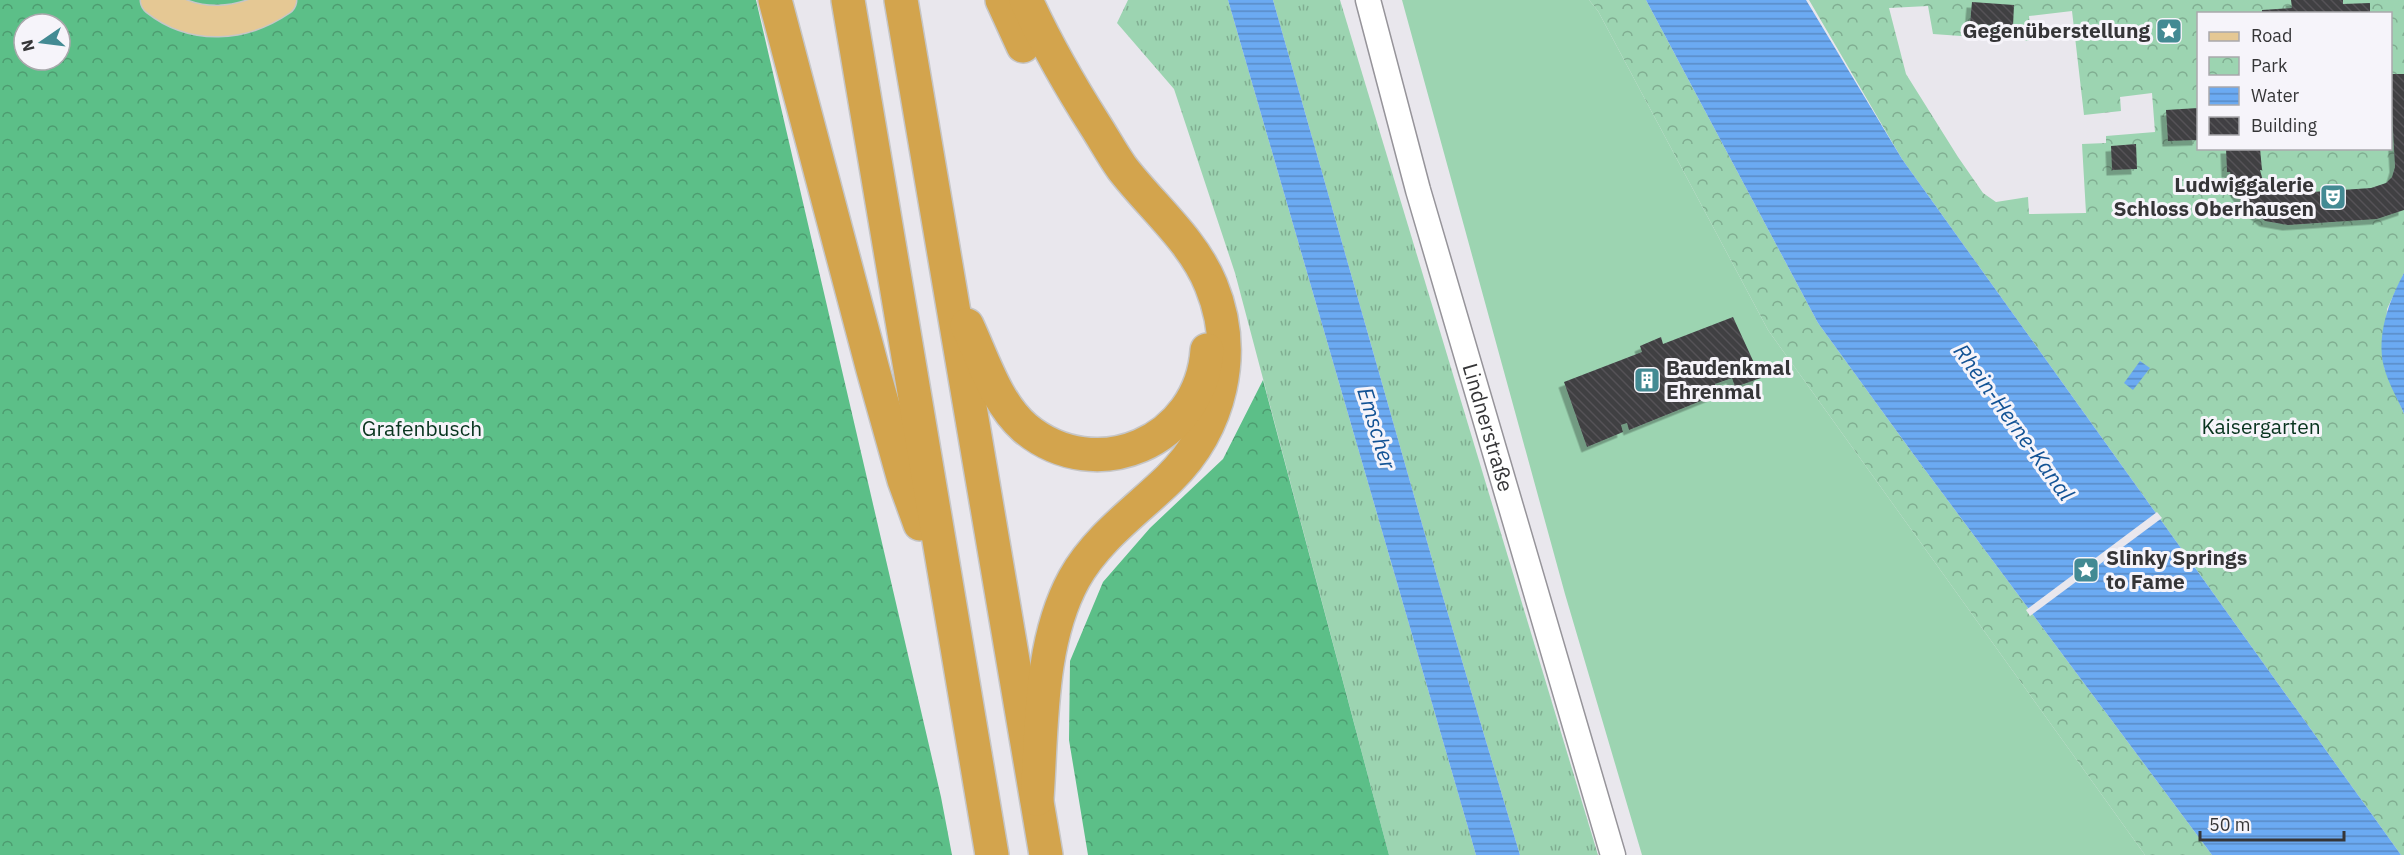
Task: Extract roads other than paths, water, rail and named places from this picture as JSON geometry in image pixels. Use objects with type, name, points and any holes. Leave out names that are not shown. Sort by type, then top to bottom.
[{"type":"highway","points":[[775,0],[904,480],[950,610]]},
{"type":"highway","points":[[848,0],[992,855]]},
{"type":"highway","points":[[901,0],[1046,855]]},
{"type":"highway","points":[[950,288],[1002,400],[1023,426],[1051,445],[1076,453],[1101,455],[1135,449],[1171,426],[1188,407],[1197,392],[1206,360],[1207,342],[1201,309],[1190,285],[1166,248],[1113,185],[1076,136],[1034,69],[1002,0]]},
{"type":"highway","points":[[1026,0],[1050,51],[1121,166],[1199,262],[1218,306],[1225,352],[1218,399],[1199,443],[1169,479],[1107,534],[1075,578],[1063,602],[1048,654],[1037,800]]},
{"type":"main road","points":[[156,0],[189,17],[220,22],[252,16],[281,0]]},
{"type":"street","name":"Lindnerstraße","points":[[1368,0],[1418,190],[1613,855]]},
{"type":"water","name":"Emscher","points":[[1228,0],[1273,0],[1440,587],[1520,855],[1476,855]]},
{"type":"water","name":"Rhein-Herne-Kanal","points":[[1646,0],[1806,0],[1902,159],[2401,855],[2212,855],[1818,323]]},
{"type":"water","points":[[2404,273],[2404,414],[2384,367],[2382,343],[2385,318]]},
{"type":"water","points":[[2140,361],[2150,368],[2133,390],[2124,383]]},
{"type":"place","name":"Gegenüberstellung","points":[[2169,31]]},
{"type":"place","name":"Ludwiggalerie Schloss Oberhausen","points":[[2333,197]]},
{"type":"place","name":"Baudenkmal Ehrenmal","points":[[1647,380]]},
{"type":"place","name":"Slinky Springs to Fame","points":[[2086,570]]},
{"type":"park label","name":"Kaisergarten","points":[[2261,427]]},
{"type":"park label","name":"Grafenbusch","points":[[422,429]]}]
